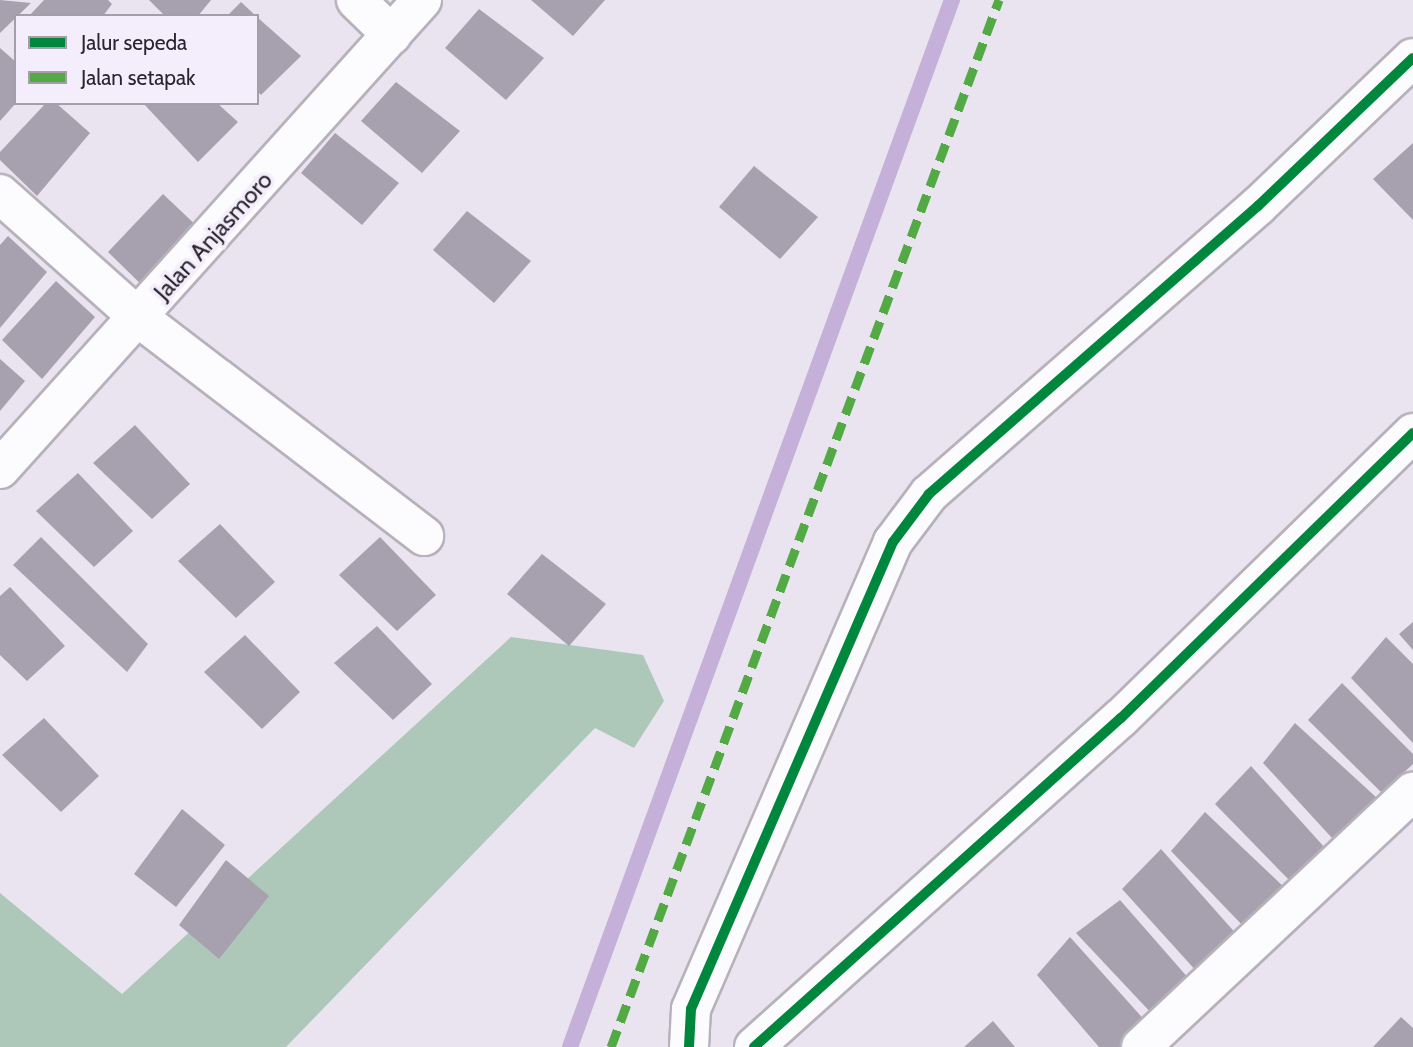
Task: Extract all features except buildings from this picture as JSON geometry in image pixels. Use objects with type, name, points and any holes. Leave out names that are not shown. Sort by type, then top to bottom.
[{"type":"street","points":[[356,0],[392,36]]},
{"type":"street","name":"Jalan Anjasmoro","points":[[0,469],[139,318],[422,0]]},
{"type":"street","points":[[689,1047],[696,996],[893,542],[929,494],[1258,206],[1413,58]]},
{"type":"street","points":[[0,194],[139,318],[424,536]]},
{"type":"street","points":[[754,1047],[1121,718],[1413,433]]},
{"type":"street","points":[[1141,1047],[1413,792]]},
{"type":"green space","points":[[511,637],[643,655],[664,701],[634,748],[595,728],[286,1047],[0,1047],[0,893],[122,994]]},
{"type":"waterway","points":[[570,1047],[952,0]]},
{"type":"marked path","points":[[611,1047],[999,0]]},
{"type":"cycle path","points":[[689,1047],[691,1009],[893,542],[929,494],[1258,206],[1413,58]]},
{"type":"cycle path","points":[[754,1047],[1121,718],[1413,433]]}]
